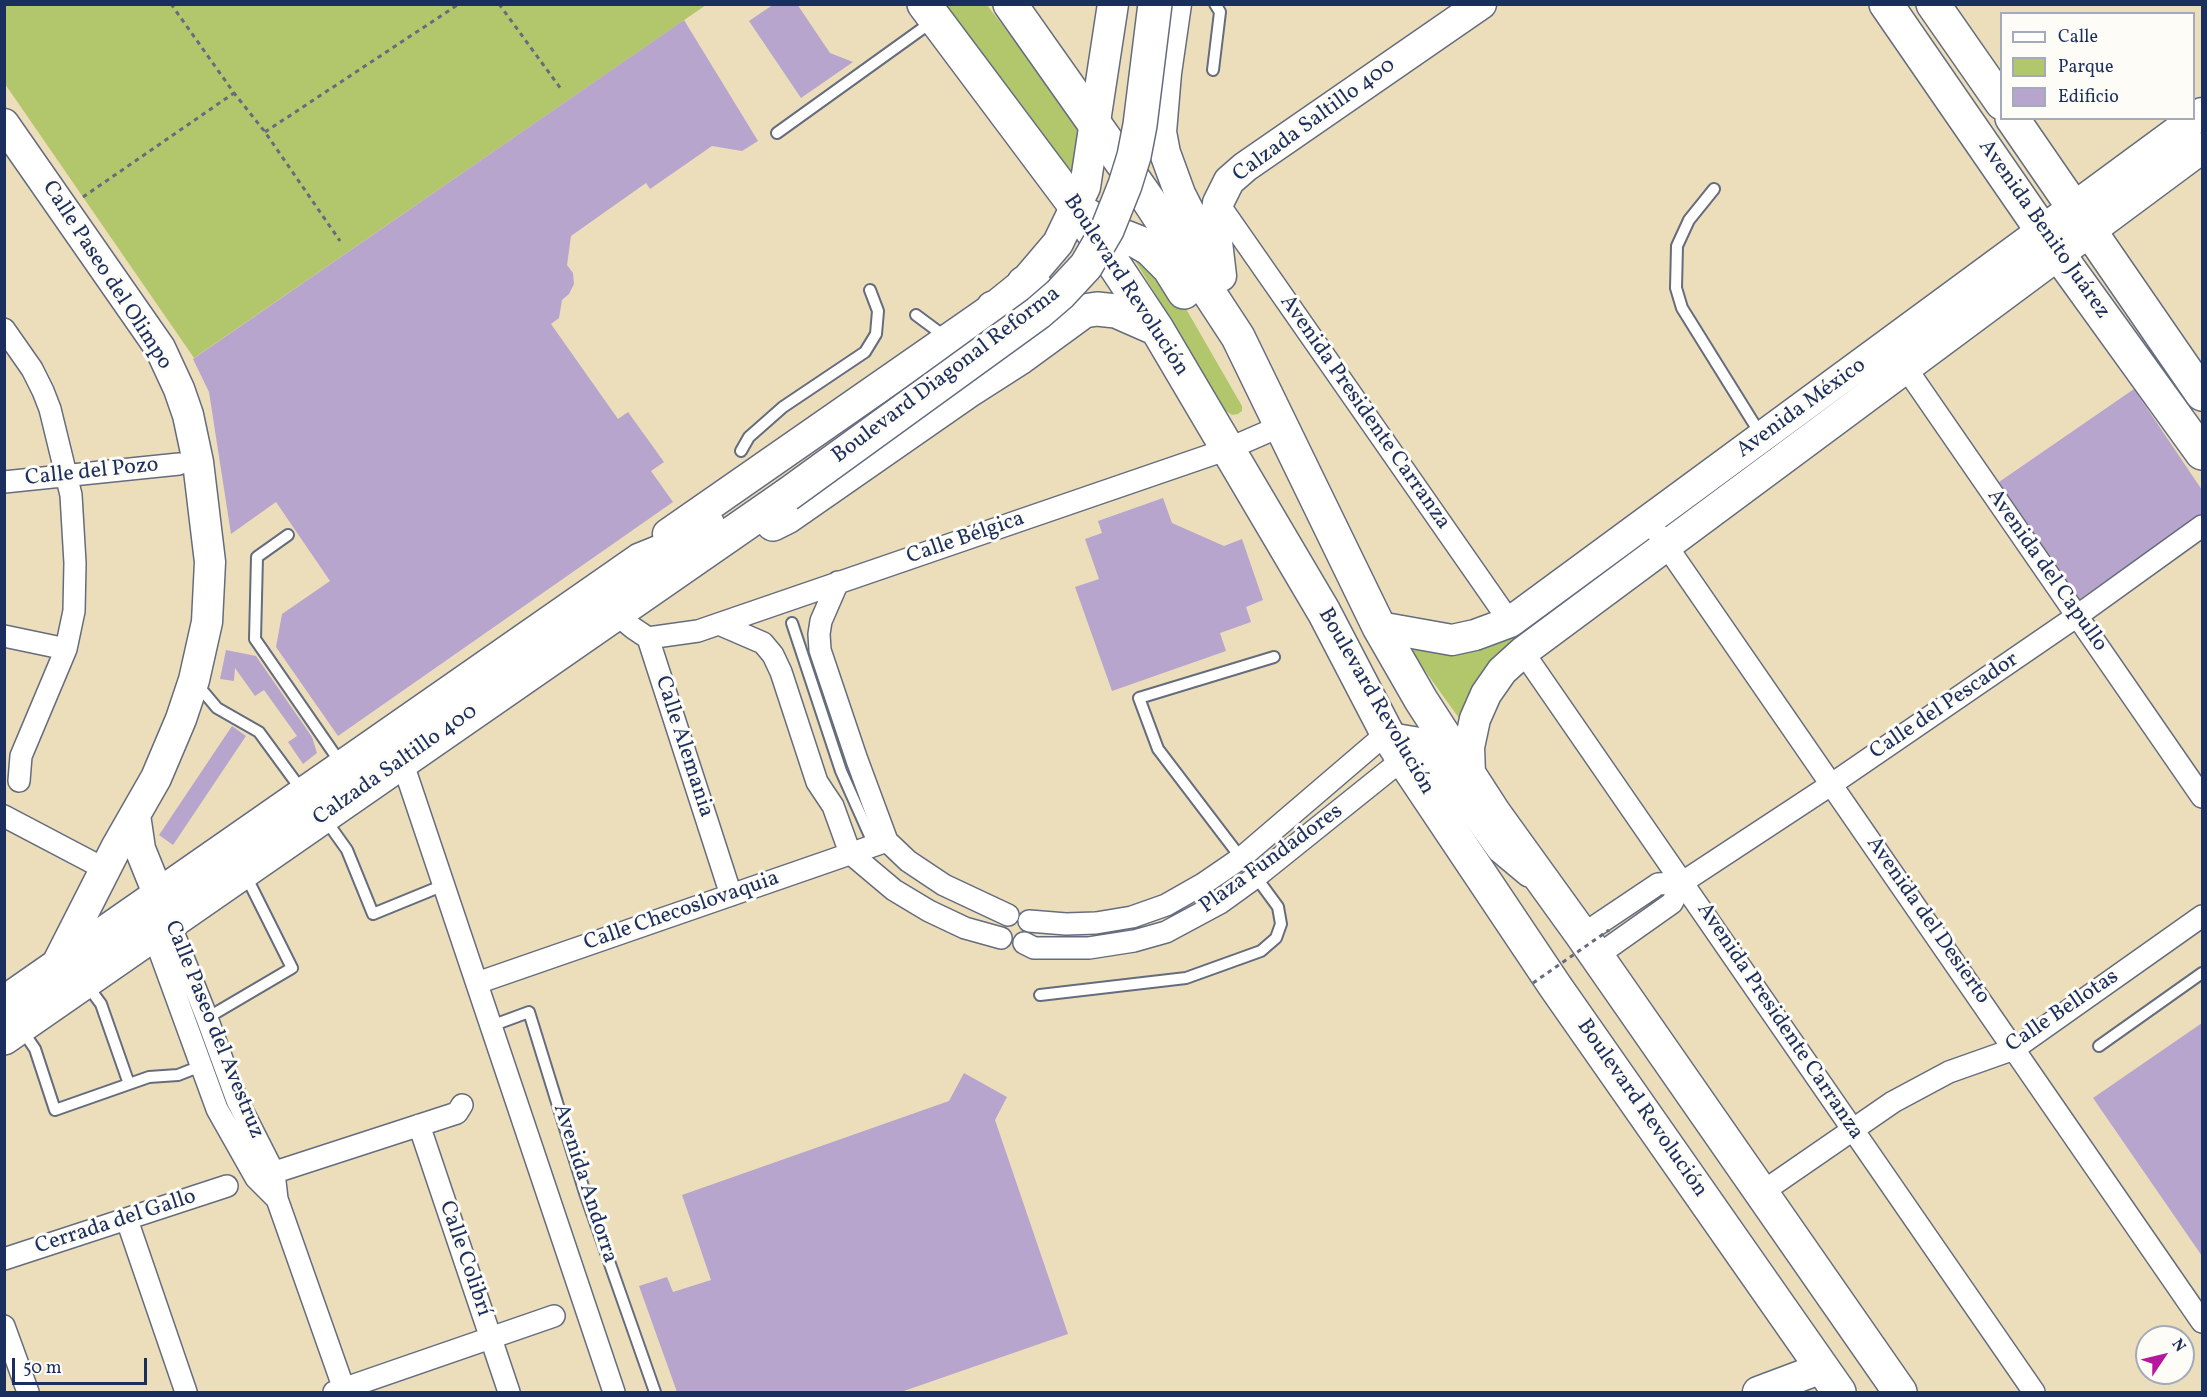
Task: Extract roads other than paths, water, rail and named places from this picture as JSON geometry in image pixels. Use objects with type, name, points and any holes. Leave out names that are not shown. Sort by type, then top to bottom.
[{"type":"main road","points":[[1010,4],[1149,201],[1238,337],[1379,627],[1421,700],[1494,813],[1552,892],[1596,940],[1761,1193],[1900,1392]]},
{"type":"main road","name":"Boulevard Diagonal Reforma","points":[[781,487],[1027,299],[1073,252],[1093,220],[1106,188],[1114,159],[1130,70],[1138,4]]},
{"type":"main road","name":"Boulevard Diagonal Reforma","points":[[781,487],[1038,313],[1060,294],[1086,266],[1107,230],[1134,156],[1155,4]]},
{"type":"main road","name":"Avenida Benito Juárez","points":[[1886,4],[2051,243],[2202,453]]},
{"type":"main road","points":[[1933,4],[2000,102]]},
{"type":"main road","name":"Boulevard Revolución","points":[[929,12],[1076,207],[1157,328],[1324,612],[1395,746],[1555,986],[1830,1380]]},
{"type":"main road","name":"Avenida Benito Juárez","points":[[2013,120],[2202,394]]},
{"type":"main road","points":[[1076,207],[1115,233],[1150,249],[1169,268],[1212,335],[1258,381]]},
{"type":"main road","points":[[1024,283],[1035,287],[1049,301],[1055,321],[1053,333]]},
{"type":"main road","points":[[993,308],[990,320],[994,340],[1000,349],[1008,354],[1021,357]]},
{"type":"main road","points":[[712,547],[757,533],[787,517],[971,388],[1021,357],[1084,311],[1097,309],[1116,311],[1157,328]]},
{"type":"main road","name":"Calzada Saltillo 400","points":[[10,1023],[85,982],[157,914],[314,806],[402,761],[616,614],[712,547],[781,487]]},
{"type":"main road","name":"Calzada Saltillo 400","points":[[10,1023],[55,968],[244,871],[314,806],[344,768],[640,560],[682,543],[781,487]]},
{"type":"main road","points":[[1830,1380],[1837,1365],[1856,1368],[1866,1374],[1881,1392]]},
{"type":"street","points":[[640,560],[670,532],[948,340],[1024,283],[1058,243],[1085,187],[1113,4]]},
{"type":"street","points":[[1176,4],[1161,132],[1165,153],[1180,194],[1221,276],[1238,337]]},
{"type":"street","name":"Calzada Saltillo 400","points":[[1221,276],[1215,225],[1218,203],[1229,182],[1245,167],[1479,5]]},
{"type":"street","points":[[1108,43],[1110,60],[1120,73],[1127,77],[1135,81],[1152,81],[1166,74]]},
{"type":"street","name":"Avenida México","points":[[2083,220],[2194,120]]},
{"type":"street","name":"Calle Paseo del Olimpo","points":[[4,124],[160,348],[188,415],[204,500],[210,562],[207,622],[194,680],[169,749],[55,968]]},
{"type":"street","name":"Avenida México","points":[[1379,627],[1452,640],[1475,635],[1510,622],[1890,344],[2051,243],[2083,220],[2202,148]]},
{"type":"street","name":"Avenida Presidente Carranza","points":[[1218,203],[1510,622]]},
{"type":"street","name":"Avenida México","points":[[1470,775],[1471,738],[1475,719],[1486,694],[1502,671],[1523,652],[1906,368],[2051,243]]},
{"type":"street","points":[[4,329],[32,369],[43,391],[71,495],[75,563],[74,611],[66,649],[21,756],[20,781]]},
{"type":"street","name":"Avenida del Capullo","points":[[1890,344],[2202,797]]},
{"type":"street","name":"Calle Bélgica","points":[[648,638],[698,632],[838,582],[1228,450],[1281,426]]},
{"type":"street","name":"Calle del Pozo","points":[[4,482],[179,464]]},
{"type":"street","name":"Avenida del Desierto","points":[[1649,522],[1668,546],[2202,1322]]},
{"type":"street","name":"Calle del Pescador","points":[[1683,882],[1832,784],[2077,616],[2202,526]]},
{"type":"street","points":[[719,624],[763,643],[773,655],[781,672],[817,782],[833,806],[850,853],[894,890],[929,911],[965,928],[1001,938],[1013,946],[1024,942],[1031,933],[1029,921],[1022,915],[1008,915],[944,885],[881,843],[857,760],[820,650],[821,621],[838,582]]},
{"type":"street","points":[[616,614],[648,638]]},
{"type":"street","points":[[4,636],[66,649]]},
{"type":"street","name":"Calle Alemania","points":[[648,638],[731,895]]},
{"type":"street","name":"Avenida Presidente Carranza","points":[[1523,652],[2031,1391]]},
{"type":"street","points":[[1395,746],[1417,738],[1498,851],[1517,868],[1552,892]]},
{"type":"street","name":"Plaza Fundadores","points":[[1029,921],[1066,924],[1096,923],[1132,917],[1166,905],[1203,884],[1241,858],[1395,746]]},
{"type":"street","name":"Plaza Fundadores","points":[[1024,942],[1035,948],[1089,948],[1134,941],[1166,932],[1220,903],[1256,877],[1395,746]]},
{"type":"street","name":"Avenida Andorra","points":[[402,761],[615,1392]]},
{"type":"street","points":[[135,815],[140,849],[157,914]]},
{"type":"street","points":[[4,816],[99,866],[105,872]]},
{"type":"street","name":"Calle Checoslovaquia","points":[[477,983],[881,843]]},
{"type":"street","points":[[1241,858],[1256,877]]},
{"type":"street","points":[[1596,940],[1672,903],[1683,882]]},
{"type":"street","name":"Calle Paseo del Avestruz","points":[[157,914],[207,1018],[265,1176],[277,1199],[341,1391]]},
{"type":"street","name":"Calle Paseo del Avestruz","points":[[157,914],[201,1066],[216,1109],[265,1176]]},
{"type":"street","points":[[1001,938],[1000,922],[1008,915]]},
{"type":"street","name":"Calle Bellotas","points":[[1761,1193],[1893,1102],[1949,1072],[2014,1049],[2202,916]]},
{"type":"street","points":[[265,1176],[457,1113],[462,1105]]},
{"type":"street","name":"Calle Colibrí","points":[[419,1125],[509,1392]]},
{"type":"street","name":"Cerrada del Gallo","points":[[4,1259],[227,1186]]},
{"type":"street","points":[[127,1220],[186,1392]]},
{"type":"street","points":[[341,1391],[554,1316]]},
{"type":"street","points":[[4,1326],[28,1392]]},
{"type":"street","points":[[1758,1392],[1830,1380]]},
{"type":"lane","points":[[1213,70],[1220,12],[1215,4]]},
{"type":"lane","points":[[777,133],[929,12]]},
{"type":"lane","points":[[1714,189],[1689,220],[1677,246],[1676,288],[1682,308],[1762,438]]},
{"type":"lane","points":[[741,452],[749,437],[783,407],[864,352],[876,334],[878,310],[870,290]]},
{"type":"lane","points":[[916,315],[948,340]]},
{"type":"lane","points":[[288,535],[257,557],[255,639],[344,768]]},
{"type":"lane","points":[[792,623],[841,771],[881,843]]},
{"type":"lane","points":[[1241,858],[1158,749],[1139,698],[1274,657]]},
{"type":"lane","points":[[194,680],[217,708],[259,732],[347,850],[373,914],[444,885]]},
{"type":"lane","points":[[207,1018],[292,969],[244,871]]},
{"type":"lane","points":[[1040,995],[1186,978],[1261,951],[1276,938],[1281,924],[1278,907],[1256,877]]},
{"type":"lane","points":[[2099,1046],[2202,974]]},
{"type":"lane","points":[[85,982],[101,1004],[129,1084]]},
{"type":"lane","name":"Avenida Andorra","points":[[491,1026],[529,1012],[585,1193],[655,1392]]},
{"type":"lane","points":[[10,1023],[36,1049],[55,1110],[148,1077],[178,1075],[201,1066]]}]
